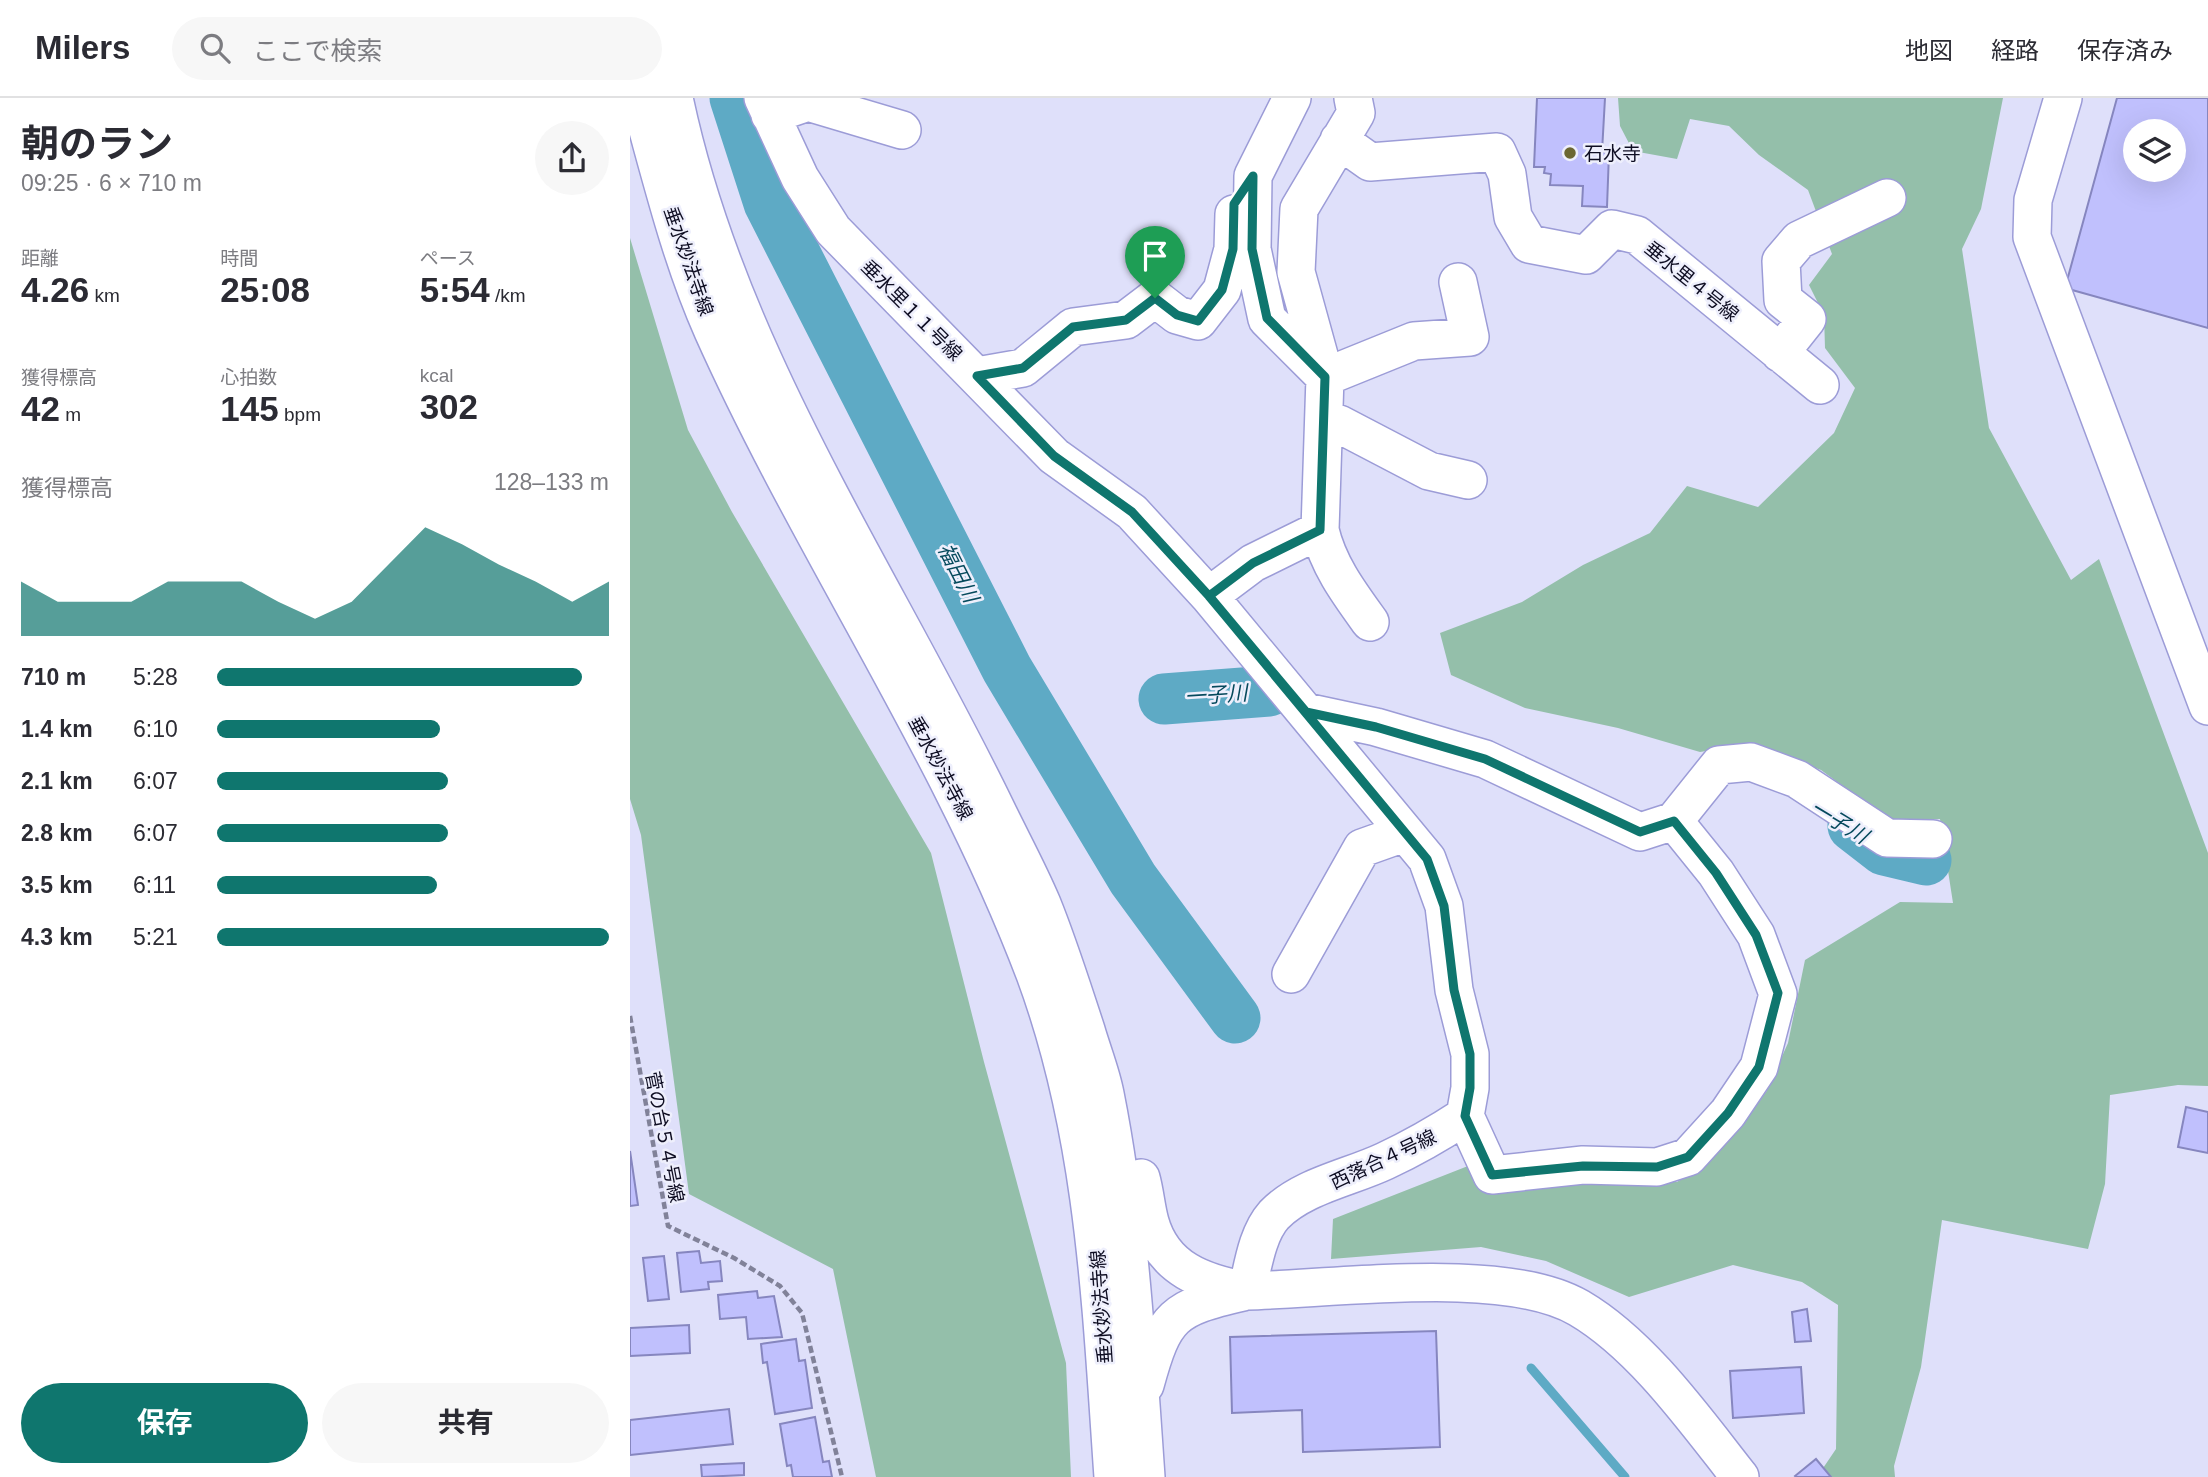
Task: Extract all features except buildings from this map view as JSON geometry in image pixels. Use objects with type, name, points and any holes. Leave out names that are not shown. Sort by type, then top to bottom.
[{"type":"street","name":"垂水妙法寺線","points":[[639,98],[693,282],[714,332],[786,478],[991,865],[1035,975],[1070,1089],[1090,1192],[1098,1253],[1113,1477]]},
{"type":"street","name":"垂水妙法寺線","points":[[674,98],[683,141],[712,237],[745,323],[854,539],[961,736],[1041,902],[1066,967],[1104,1090],[1124,1209],[1146,1477]]},
{"type":"street","points":[[977,376],[1023,368],[1073,327],[1126,320],[1155,298],[1177,315],[1198,321],[1222,290],[1233,249],[1234,204],[1253,176],[1292,98]]},
{"type":"street","points":[[1353,98],[1356,113],[1299,209],[1296,272],[1325,377],[1320,530],[1324,549],[1343,585],[1370,622]]},
{"type":"street","points":[[2063,98],[2033,200],[2032,237],[2208,706]]},
{"type":"street","points":[[767,106],[808,102],[902,130]]},
{"type":"street","name":"垂水里１１号線","points":[[767,106],[800,178],[833,230],[1054,456],[1132,512],[1209,596],[1427,859],[1444,906],[1454,990],[1470,1054],[1470,1088],[1465,1116]]},
{"type":"street","name":"垂水里４号線","points":[[1339,140],[1370,162],[1497,152],[1507,174],[1513,217],[1529,244],[1586,255],[1612,229],[1637,235],[1820,385]]},
{"type":"street","points":[[1253,176],[1252,249],[1267,318],[1325,377]]},
{"type":"street","points":[[1780,353],[1807,319],[1783,300],[1782,261],[1799,240],[1887,198]]},
{"type":"street","points":[[1325,377],[1414,341],[1470,337],[1458,282]]},
{"type":"street","points":[[1324,436],[1339,424],[1429,471],[1468,480]]},
{"type":"street","points":[[1209,596],[1253,563],[1320,530]]},
{"type":"street","points":[[1306,712],[1376,727],[1485,759],[1640,832],[1674,821],[1719,765],[1751,762],[1797,779],[1887,838],[1933,839]]},
{"type":"street","points":[[1465,1116],[1492,1175],[1583,1166],[1657,1167],[1688,1157],[1728,1113],[1759,1067],[1778,993],[1756,935],[1716,873],[1674,821]]},
{"type":"street","points":[[1291,974],[1362,848],[1404,832]]},
{"type":"street","points":[[1104,1090],[1128,1140],[1142,1182],[1150,1223],[1163,1253],[1185,1272],[1212,1284],[1247,1291],[1491,1283],[1550,1295],[1577,1307],[1605,1325],[1657,1377],[1740,1477]]},
{"type":"street","name":"西落合４号線","points":[[1247,1291],[1260,1240],[1272,1217],[1292,1199],[1386,1161],[1436,1135],[1465,1116]]},
{"type":"street","points":[[1140,1400],[1154,1350],[1170,1322],[1184,1308],[1247,1291]]},
{"type":"path","name":"菅の台５４号線","points":[[630,1016],[668,1226],[734,1258],[780,1286],[802,1313],[842,1477]]},
{"type":"green space","points":[[1618,98],[2003,98],[1981,209],[1962,249],[1989,428],[2071,580],[2099,559],[2208,853],[2208,1086],[2178,1085],[2110,1095],[2105,1184],[2088,1249],[1942,1220],[1921,1367],[1894,1466],[1895,1477],[1817,1477],[1836,1449],[1838,1305],[1802,1282],[1733,1265],[1629,1297],[1546,1261],[1481,1247],[1331,1259],[1333,1219],[1468,1166],[1593,1180],[1677,1182],[1711,1159],[1766,1092],[1788,1043],[1805,960],[1900,902],[1953,903],[1940,819],[1890,821],[1821,770],[1749,744],[1700,752],[1618,728],[1525,708],[1451,675],[1440,633],[1522,602],[1583,565],[1650,533],[1687,486],[1758,507],[1834,433],[1855,388],[1825,348],[1824,315],[1809,285],[1832,254],[1808,190],[1759,155],[1729,126],[1690,119],[1677,159],[1633,151],[1620,126]]},
{"type":"green space","points":[[630,238],[688,430],[732,512],[931,853],[984,1062],[1066,1363],[1071,1477],[876,1477],[833,1269],[689,1194],[641,835],[630,799]]},
{"type":"waterway","name":"福田川","points":[[735,98],[769,203],[1007,669],[1133,879],[1235,1018]]},
{"type":"waterway","name":"一子川","points":[[1164,699],[1269,691]]},
{"type":"waterway","name":"一子川","points":[[1853,826],[1884,850],[1926,860]]},
{"type":"waterway","points":[[1531,1368],[1625,1477]]},
{"type":"place","name":"石水寺","points":[[1570,153]]},
{"type":"route","points":[[1155,298],[1126,320],[1073,327],[1023,368],[977,376],[1054,456],[1132,512],[1209,596],[1375,799],[1427,859],[1444,906],[1454,990],[1470,1054],[1470,1088],[1465,1116],[1492,1175],[1583,1166],[1657,1167],[1688,1157],[1728,1113],[1759,1067],[1778,993],[1756,935],[1716,873],[1674,821],[1640,832],[1485,759],[1376,727],[1306,712],[1209,596],[1253,563],[1320,530],[1325,377],[1267,318],[1252,249],[1253,176],[1234,204],[1233,249],[1222,290],[1198,321],[1177,315],[1155,298]]}]
